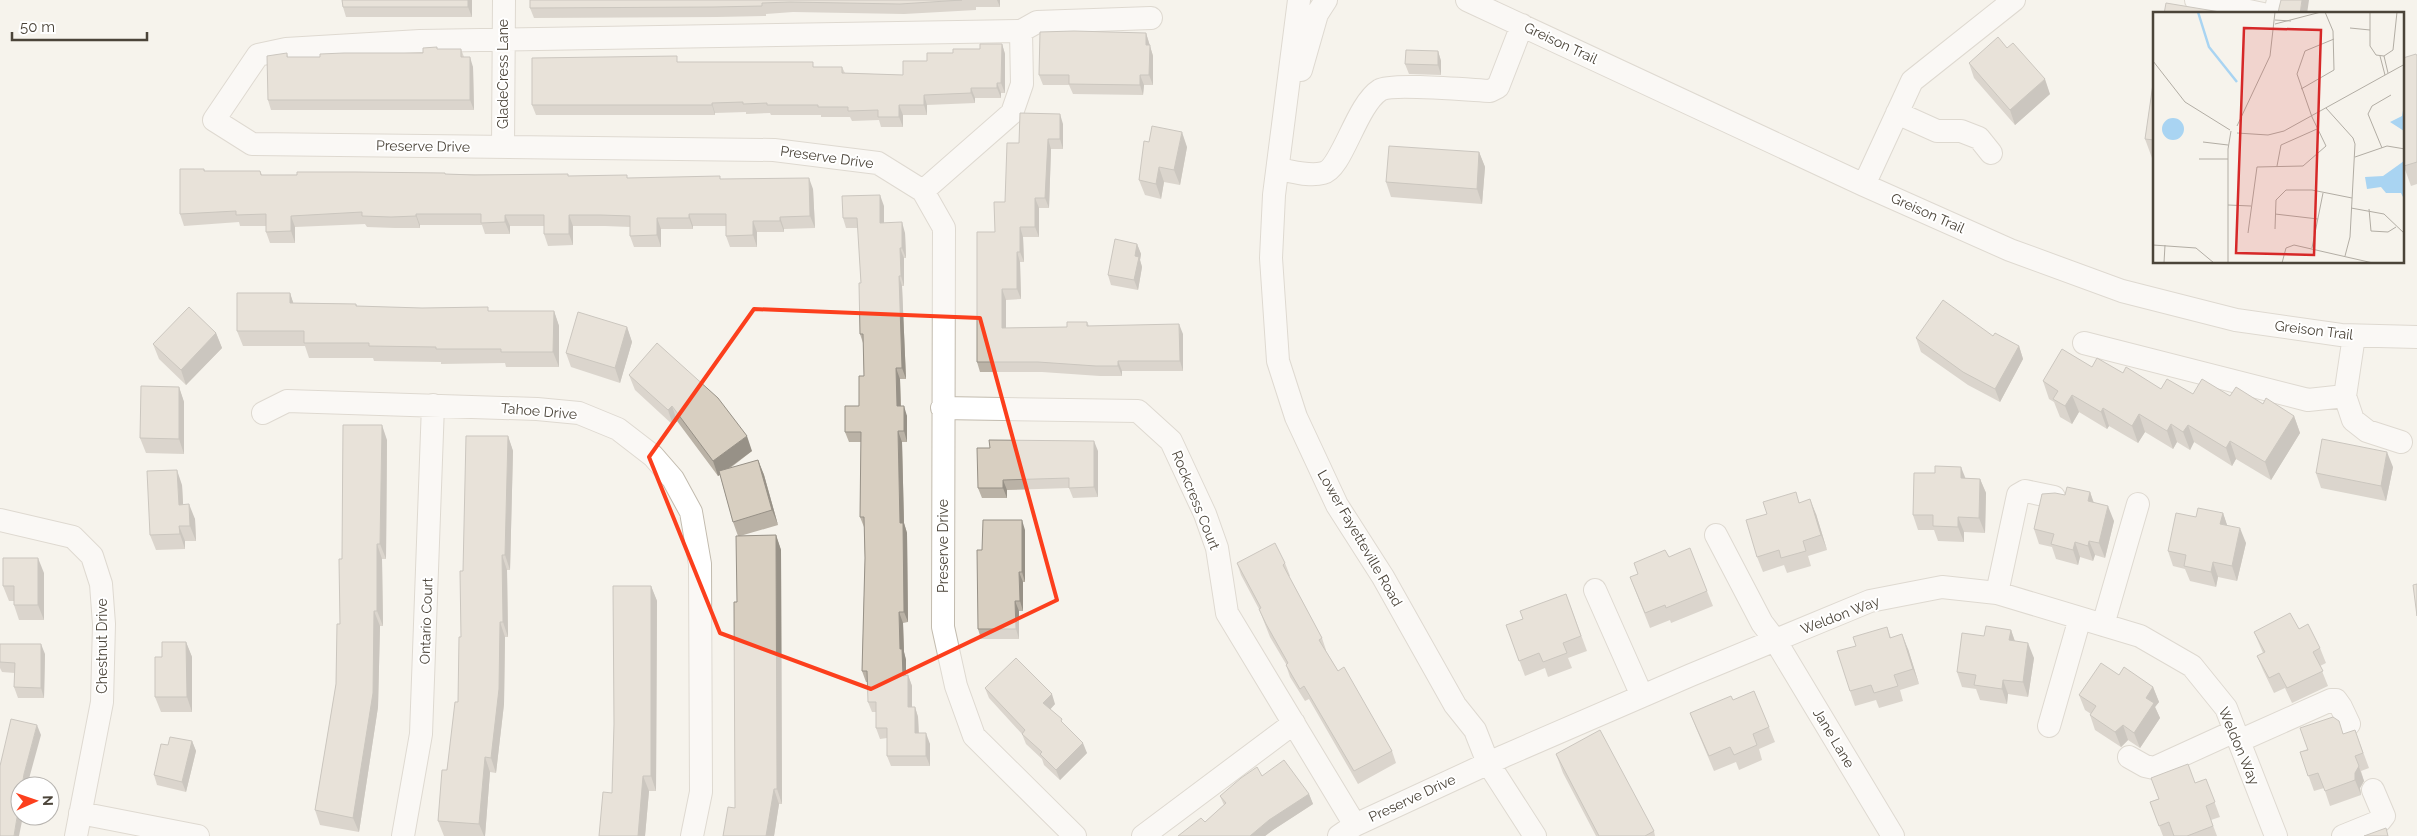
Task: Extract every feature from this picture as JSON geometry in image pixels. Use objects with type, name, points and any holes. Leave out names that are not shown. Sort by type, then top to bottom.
[{"type":"street","name":"GladeCress Lane","points":[[503,147],[504,0]]},
{"type":"street","name":"Lower Fayetteville Road","points":[[1299,0],[1286,95],[1271,258],[1278,361],[1296,418],[1337,505],[1384,576],[1455,705],[1475,730],[1488,763],[1535,836]]},
{"type":"street","name":"Lower Fayetteville Road","points":[[1284,121],[1294,97],[1317,14],[1326,0]]},
{"type":"street","name":"Greison Trail","points":[[1467,0],[1864,185],[2010,250],[2122,291],[2236,320],[2354,336],[2417,337]]},
{"type":"street","points":[[1864,185],[1912,81],[2014,0]]},
{"type":"street","points":[[2196,0],[2253,12]]},
{"type":"street","points":[[504,41],[1021,31],[1037,22],[1151,18]]},
{"type":"street","points":[[1278,169],[1310,174],[1325,173],[1335,165],[1368,100],[1381,89],[1400,86],[1490,90],[1498,87],[1522,25]]},
{"type":"street","points":[[923,191],[1012,112],[1022,84],[1021,31]]},
{"type":"street","name":"Preserve Drive","points":[[504,41],[420,41],[286,49],[258,55],[214,120],[252,144],[774,150],[878,163],[923,191],[944,228],[942,408],[943,627],[956,686],[974,736],[1075,836]]},
{"type":"street","points":[[1897,112],[1937,131],[1961,131],[1978,138],[1991,154]]},
{"type":"street","points":[[2354,336],[2345,396],[2353,420],[2367,431],[2401,442]]},
{"type":"street","points":[[2084,343],[2308,400],[2345,396]]},
{"type":"street","name":"Tahoe Drive","points":[[263,413],[287,401],[537,408],[579,413],[618,429],[653,456],[673,479],[691,512],[700,564],[701,792],[692,836]]},
{"type":"street","name":"Ontario Court","points":[[403,836],[421,734],[434,405]]},
{"type":"street","name":"Rockcress Court","points":[[942,408],[1138,411],[1171,441],[1205,514],[1217,548],[1227,613],[1294,723],[1347,830]]},
{"type":"street","points":[[1997,592],[2018,495],[2025,491],[2054,497]]},
{"type":"street","points":[[2103,624],[2138,504]]},
{"type":"street","name":"Chestnut Drive","points":[[0,520],[73,537],[92,556],[101,584],[104,624],[102,702],[76,836]]},
{"type":"street","name":"Jane Lane","points":[[1716,535],[1762,623],[1775,640],[1893,836]]},
{"type":"street","name":"Weldon Way","points":[[1488,763],[1642,696],[1870,601],[1896,594],[1942,587],[1997,592],[2140,636],[2192,666],[2226,708],[2276,836]]},
{"type":"street","points":[[1595,590],[1642,696]]},
{"type":"street","points":[[2049,726],[2080,618]]},
{"type":"street","points":[[2129,757],[2145,766],[2154,768],[2331,700],[2336,700],[2349,724]]},
{"type":"street","points":[[1143,836],[1294,723]]},
{"type":"street","name":"Preserve Drive","points":[[1347,830],[1488,763]]},
{"type":"street","points":[[2343,836],[2380,821],[2384,816],[2373,790]]},
{"type":"street","points":[[80,813],[198,836]]},
{"type":"highlighted area","points":[[754,309],[980,318],[1057,600],[871,689],[720,633],[649,457]]},
{"type":"building","points":[[342,0],[468,0],[468,7],[343,7]]},
{"type":"building","points":[[530,0],[962,0],[900,4],[790,2],[762,3],[762,6],[530,8]]},
{"type":"building","points":[[2281,0],[2302,0],[2300,12],[2278,12]]},
{"type":"building","points":[[2166,3],[2220,12],[2164,12]]},
{"type":"building","points":[[1040,32],[1146,33],[1146,45],[1150,45],[1149,75],[1140,75],[1140,85],[1069,84],[1069,75],[1039,75]]},
{"type":"building","points":[[1998,37],[2007,48],[2013,43],[2045,79],[2010,110],[1969,63]]},
{"type":"building","points":[[980,44],[1002,44],[1001,83],[997,83],[997,88],[971,88],[971,93],[924,95],[924,105],[899,105],[899,117],[878,117],[878,110],[848,111],[848,107],[767,105],[767,103],[743,104],[743,102],[712,103],[712,105],[532,105],[532,58],[677,56],[677,62],[813,62],[813,67],[842,67],[842,73],[903,75],[903,61],[927,61],[927,53],[953,53],[953,49],[980,49]]},
{"type":"building","points":[[437,47],[437,49],[461,49],[461,57],[470,57],[470,100],[268,100],[267,56],[287,53],[287,57],[320,57],[320,54],[344,53],[423,53],[423,48]]},
{"type":"building","points":[[1406,50],[1438,51],[1438,65],[1405,64]]},
{"type":"building","points":[[2416,54],[2417,56],[2417,162],[2404,166],[2404,58]]},
{"type":"building","points":[[2153,84],[2153,140],[2145,139]]},
{"type":"building","points":[[1020,113],[1060,114],[1060,139],[1048,139],[1045,198],[1035,198],[1035,227],[1020,227],[1020,252],[1017,252],[1017,289],[1002,289],[1002,328],[1067,327],[1067,322],[1087,322],[1087,326],[1179,324],[1180,361],[1118,361],[1118,366],[1038,362],[977,362],[977,232],[995,232],[994,202],[1005,202],[1007,143],[1019,143]]},
{"type":"building","points":[[1152,126],[1182,132],[1174,170],[1159,167],[1156,184],[1139,180],[1144,141],[1149,142]]},
{"type":"building","points":[[1389,146],[1479,152],[1477,189],[1386,182]]},
{"type":"building","points":[[180,169],[260,171],[261,175],[297,175],[297,172],[356,172],[474,175],[627,175],[627,178],[720,176],[720,179],[809,178],[810,216],[780,217],[780,221],[753,221],[753,235],[726,236],[726,214],[689,214],[689,218],[657,218],[657,235],[630,236],[630,216],[569,215],[569,234],[544,234],[544,215],[505,215],[505,222],[481,223],[481,214],[416,214],[416,216],[391,217],[362,216],[362,212],[291,216],[291,231],[266,232],[266,214],[236,215],[236,211],[180,214]]},
{"type":"building","points":[[880,195],[880,223],[902,222],[902,248],[900,248],[901,276],[899,276],[902,368],[896,368],[897,406],[904,406],[904,431],[898,431],[900,523],[903,523],[904,612],[899,612],[900,649],[902,649],[903,676],[908,675],[908,707],[915,707],[915,733],[926,733],[926,756],[887,756],[887,728],[876,728],[876,702],[868,702],[867,671],[862,671],[865,558],[864,517],[860,517],[861,432],[845,432],[845,406],[859,406],[859,376],[864,376],[863,334],[860,334],[859,283],[861,283],[857,218],[843,218],[842,196]]},
{"type":"building","points":[[1115,239],[1137,244],[1135,256],[1139,257],[1134,280],[1108,275]]},
{"type":"building","points":[[237,293],[290,293],[290,303],[422,308],[488,307],[488,311],[554,311],[553,352],[501,352],[501,349],[369,346],[369,343],[304,343],[304,331],[237,331]]},
{"type":"building","points":[[1943,300],[1993,336],[1995,333],[2019,346],[1995,389],[1963,372],[1916,338]]},
{"type":"building","points":[[189,307],[216,333],[181,370],[153,344]]},
{"type":"building","points":[[578,312],[627,327],[615,368],[566,353]]},
{"type":"building","points":[[657,343],[718,398],[747,436],[713,461],[672,406],[668,410],[629,375]]},
{"type":"building","points":[[2062,349],[2092,367],[2097,358],[2123,373],[2126,367],[2161,389],[2167,379],[2193,394],[2202,379],[2230,396],[2236,387],[2263,404],[2266,398],[2294,416],[2265,462],[2230,441],[2226,448],[2188,425],[2183,432],[2171,424],[2167,431],[2139,414],[2132,426],[2103,408],[2101,412],[2072,395],[2065,406],[2053,399],[2058,391],[2043,381]]},
{"type":"building","points":[[141,386],[179,387],[179,439],[140,438]]},
{"type":"building","points":[[343,425],[382,425],[380,544],[377,544],[377,611],[374,611],[373,693],[353,818],[315,810],[336,684],[337,624],[340,624],[339,559],[342,559]]},
{"type":"building","points":[[466,436],[508,436],[505,555],[502,555],[503,622],[500,622],[499,689],[491,758],[485,757],[479,824],[438,821],[442,770],[447,770],[455,702],[458,702],[459,637],[461,637],[460,571],[463,571]]},
{"type":"building","points":[[2322,439],[2387,452],[2381,486],[2316,473]]},
{"type":"building","points":[[989,440],[1094,441],[1094,487],[1069,488],[1069,478],[1003,480],[1003,488],[978,488],[977,448],[990,448]]},
{"type":"building","points":[[758,460],[772,510],[733,522],[719,471]]},
{"type":"building","points":[[1935,466],[1961,467],[1961,478],[1980,479],[1979,518],[1958,517],[1958,527],[1933,526],[1933,515],[1913,515],[1914,473],[1935,473]]},
{"type":"building","points":[[177,470],[179,505],[189,504],[190,526],[179,526],[180,534],[150,535],[147,471]]},
{"type":"building","points":[[2067,487],[2090,492],[2088,501],[2108,506],[2099,543],[2089,541],[2088,546],[2075,542],[2073,550],[2051,544],[2054,534],[2034,529],[2042,494],[2055,493],[2065,495]]},
{"type":"building","points":[[1796,492],[1799,503],[1810,499],[1821,535],[1803,541],[1806,551],[1781,558],[1779,550],[1757,557],[1746,520],[1767,514],[1763,502]]},
{"type":"building","points":[[2198,508],[2223,513],[2220,524],[2240,528],[2232,566],[2213,562],[2211,572],[2184,566],[2186,555],[2168,551],[2176,513],[2196,517]]},
{"type":"building","points":[[983,520],[1022,520],[1022,572],[1019,572],[1020,601],[1015,601],[1016,629],[978,629],[977,550],[982,550]]},
{"type":"building","points":[[776,535],[777,789],[774,789],[766,836],[723,836],[728,807],[735,808],[734,602],[737,602],[736,536]]},
{"type":"building","points":[[1275,543],[1285,563],[1283,565],[1322,638],[1319,640],[1338,671],[1344,667],[1392,751],[1354,771],[1304,686],[1300,689],[1286,665],[1288,663],[1266,624],[1259,609],[1261,608],[1237,563]]},
{"type":"building","points":[[1690,548],[1707,591],[1666,608],[1665,605],[1645,613],[1630,577],[1638,574],[1634,563],[1665,550],[1669,557]]},
{"type":"building","points":[[3,558],[38,558],[38,605],[14,605],[14,586],[3,586]]},
{"type":"building","points":[[2417,584],[2417,616],[2413,585]]},
{"type":"building","points":[[613,586],[651,586],[651,776],[643,776],[638,836],[599,836],[603,792],[612,793],[614,724]]},
{"type":"building","points":[[1566,594],[1581,636],[1563,643],[1567,653],[1543,662],[1539,653],[1519,661],[1506,625],[1523,619],[1520,611]]},
{"type":"building","points":[[2290,613],[2299,629],[2308,624],[2320,648],[2313,652],[2323,671],[2287,688],[2279,673],[2269,678],[2257,656],[2265,652],[2254,632]]},
{"type":"building","points":[[1986,626],[2011,630],[2009,640],[2028,643],[2023,682],[2003,680],[2002,689],[1974,685],[1976,675],[1957,672],[1962,633],[1984,636]]},
{"type":"building","points":[[1887,627],[1890,638],[1902,634],[1913,669],[1894,675],[1898,686],[1874,693],[1871,685],[1850,691],[1837,651],[1856,646],[1853,637]]},
{"type":"building","points":[[162,642],[186,642],[187,697],[155,697],[155,657],[162,657]]},
{"type":"building","points":[[0,644],[41,644],[41,688],[14,687],[15,663],[0,662]]},
{"type":"building","points":[[1016,658],[1052,694],[1043,703],[1062,719],[1061,721],[1083,743],[1056,770],[1040,754],[1042,752],[1022,734],[1025,730],[985,688]]},
{"type":"building","points":[[2101,663],[2119,675],[2124,667],[2153,687],[2146,698],[2154,703],[2134,733],[2123,725],[2115,732],[2090,715],[2096,706],[2079,695]]},
{"type":"building","points":[[1754,691],[1769,727],[1753,734],[1757,745],[1734,755],[1730,747],[1709,756],[1690,713],[1731,696],[1733,700]]},
{"type":"building","points":[[2333,717],[2339,721],[2343,734],[2355,730],[2363,753],[2355,756],[2359,766],[2355,773],[2355,780],[2325,791],[2318,773],[2308,776],[2300,752],[2308,750],[2300,728]]},
{"type":"building","points":[[11,719],[37,725],[24,776],[10,776],[10,826],[16,826],[14,836],[0,836],[0,766]]},
{"type":"building","points":[[1600,730],[1654,831],[1645,836],[1599,836],[1556,754]]},
{"type":"building","points":[[170,737],[192,741],[182,782],[154,775],[161,744],[168,745]]},
{"type":"building","points":[[1284,760],[1309,794],[1269,820],[1250,836],[1178,836],[1201,818],[1205,822],[1226,803],[1220,796],[1241,778],[1257,767],[1262,776]]},
{"type":"building","points":[[2188,764],[2195,783],[2206,779],[2215,802],[2206,806],[2213,826],[2187,836],[2174,836],[2169,822],[2159,826],[2150,802],[2159,799],[2151,778]]},
{"type":"building","points":[[2386,828],[2388,836],[2364,836]]}]
